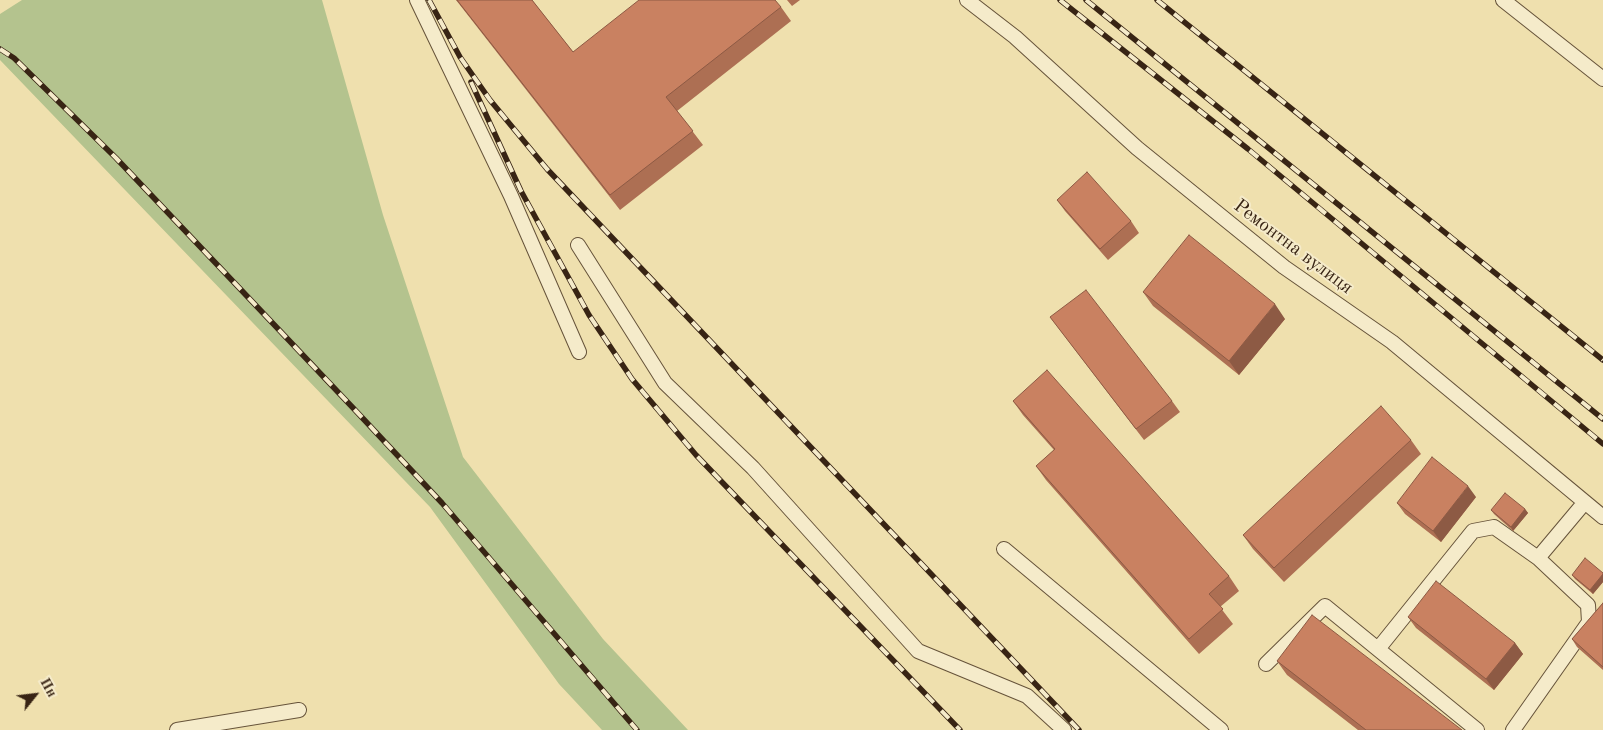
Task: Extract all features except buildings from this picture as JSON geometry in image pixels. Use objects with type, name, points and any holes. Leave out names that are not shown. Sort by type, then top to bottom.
[{"type":"lane","points":[[417,0],[511,196],[579,352]]},
{"type":"lane","name":"Ремонтна вулиця","points":[[967,0],[1015,37],[1137,148],[1284,267],[1392,342],[1603,517]]},
{"type":"lane","points":[[1503,0],[1603,79]]},
{"type":"lane","points":[[578,245],[665,383],[753,468],[918,651],[1026,696],[1064,730]]},
{"type":"lane","points":[[1538,558],[1585,502]]},
{"type":"lane","points":[[1378,649],[1473,531],[1494,527],[1538,558],[1588,605],[1589,622],[1513,730]]},
{"type":"lane","points":[[1004,549],[1221,730]]},
{"type":"lane","points":[[1266,664],[1325,606],[1477,730]]},
{"type":"lane","points":[[177,730],[299,710]]},
{"type":"green space","points":[[22,0],[322,0],[383,215],[463,457],[603,639],[688,730],[602,730],[559,684],[430,507],[0,60],[0,14]]},
{"type":"railway","points":[[429,0],[460,57],[490,100],[547,169],[1079,730]]},
{"type":"railway","points":[[1060,0],[1248,149],[1603,444]]},
{"type":"railway","points":[[1086,0],[1603,419]]},
{"type":"railway","points":[[1157,0],[1603,360]]},
{"type":"railway","points":[[0,49],[14,58],[116,158],[442,503],[637,730]]},
{"type":"railway","points":[[471,82],[521,191],[589,315],[632,379],[696,455],[960,730]]}]
